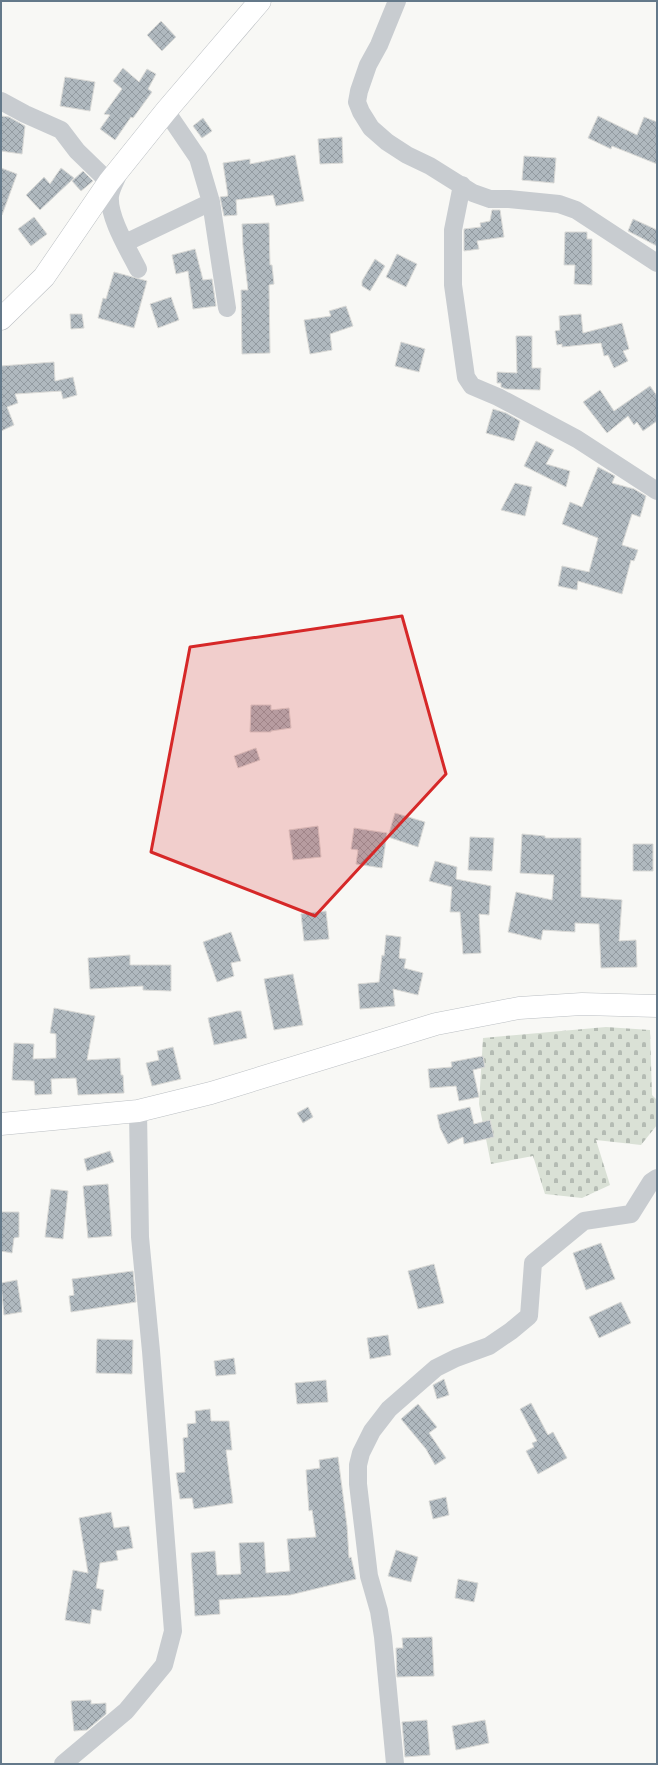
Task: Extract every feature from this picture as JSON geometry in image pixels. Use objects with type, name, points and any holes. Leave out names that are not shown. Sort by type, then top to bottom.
[{"type":"main road","points":[[1,319],[44,277],[115,175],[166,111],[260,1]]},
{"type":"main road","points":[[1,1124],[138,1111],[211,1093],[436,1024],[519,1008],[582,1004],[657,1006]]},
{"type":"street","points":[[397,1],[379,45],[368,65],[358,102],[361,112],[371,128],[387,142],[406,155],[462,185],[473,193],[490,199],[509,199],[559,204],[576,210],[657,263]]},
{"type":"street","points":[[1,101],[25,114],[61,130],[77,151],[115,175],[110,196],[113,215],[138,269]]},
{"type":"street","points":[[166,111],[198,158],[211,202],[227,308]]},
{"type":"street","points":[[462,185],[453,230],[453,285],[466,377],[472,386],[498,397],[577,438],[657,491]]},
{"type":"street","points":[[125,243],[211,202]]},
{"type":"street","points":[[63,1764],[126,1711],[164,1665],[173,1631],[151,1351],[140,1237],[138,1111]]},
{"type":"street","points":[[395,1764],[383,1637],[379,1611],[370,1576],[358,1484],[358,1465],[361,1453],[372,1431],[389,1409],[436,1368],[456,1358],[489,1346],[512,1331],[529,1316],[533,1263],[584,1221],[632,1214],[651,1182],[657,1178]]},
{"type":"highlighted area","points":[[402,616],[446,774],[315,916],[151,852],[190,647]]},
{"type":"green space","points":[[606,1027],[650,1030],[652,1095],[657,1100],[657,1125],[641,1145],[596,1140],[610,1185],[582,1198],[545,1194],[533,1156],[491,1164],[479,1104],[483,1038]]},
{"type":"building","points":[[161,21],[176,37],[162,51],[147,35]]},
{"type":"building","points":[[123,68],[139,82],[147,69],[156,74],[148,89],[152,92],[133,118],[131,117],[115,140],[100,129],[110,115],[104,114],[122,89],[113,81]]},
{"type":"building","points":[[65,77],[95,82],[90,111],[60,106]]},
{"type":"building","points":[[1,116],[9,117],[25,126],[22,154],[1,151]]},
{"type":"building","points":[[598,116],[637,135],[644,117],[657,122],[657,164],[612,146],[611,149],[588,138]]},
{"type":"building","points":[[203,118],[212,131],[202,138],[193,126]]},
{"type":"building","points":[[342,137],[343,163],[320,164],[318,139]]},
{"type":"building","points":[[295,155],[304,201],[276,206],[273,195],[236,200],[237,215],[224,216],[220,197],[228,196],[223,163],[250,159],[250,164]]},
{"type":"building","points":[[524,156],[556,158],[554,183],[522,180]]},
{"type":"building","points":[[1,168],[17,174],[2,215],[1,215]]},
{"type":"building","points":[[61,168],[74,178],[40,210],[26,195],[44,177],[50,184]]},
{"type":"building","points":[[83,171],[93,181],[81,191],[72,181]]},
{"type":"building","points":[[492,210],[500,210],[504,237],[477,241],[479,249],[464,251],[464,229],[481,227],[480,223],[490,221]]},
{"type":"building","points":[[34,217],[47,234],[31,246],[18,229]]},
{"type":"building","points":[[633,219],[657,230],[657,246],[628,231]]},
{"type":"building","points":[[269,223],[270,265],[272,265],[274,284],[269,285],[270,353],[242,354],[241,290],[248,290],[242,224]]},
{"type":"building","points":[[565,232],[587,232],[587,239],[592,239],[592,285],[574,284],[575,265],[564,265]]},
{"type":"building","points":[[195,249],[203,280],[212,279],[216,306],[193,309],[188,271],[176,274],[172,255]]},
{"type":"building","points":[[397,254],[417,264],[406,287],[386,277]]},
{"type":"building","points":[[375,259],[385,266],[370,291],[362,286],[362,281]]},
{"type":"building","points":[[114,272],[147,281],[134,328],[98,318],[103,298],[106,299]]},
{"type":"building","points":[[171,297],[179,320],[158,328],[150,304]]},
{"type":"building","points":[[346,306],[353,326],[330,334],[332,350],[310,354],[304,320],[331,316],[329,311]]},
{"type":"building","points":[[70,314],[82,314],[84,328],[71,329]]},
{"type":"building","points":[[581,314],[583,333],[622,323],[629,349],[623,351],[628,361],[614,368],[608,355],[604,356],[601,343],[562,347],[562,344],[557,345],[555,331],[560,330],[559,316]]},
{"type":"building","points":[[516,336],[532,336],[532,368],[541,368],[540,390],[506,389],[501,387],[501,383],[497,383],[497,372],[517,373]]},
{"type":"building","points":[[401,342],[425,349],[419,372],[395,366]]},
{"type":"building","points":[[54,362],[55,381],[73,377],[77,395],[63,399],[61,391],[15,394],[18,403],[7,407],[14,425],[1,431],[1,366]]},
{"type":"building","points":[[650,386],[657,396],[657,421],[643,431],[637,422],[634,425],[628,416],[607,433],[583,402],[600,390],[614,411]]},
{"type":"building","points":[[493,409],[506,413],[520,421],[514,441],[486,433]]},
{"type":"building","points":[[536,441],[554,450],[546,464],[570,471],[566,487],[524,466]]},
{"type":"building","points":[[598,467],[615,476],[612,483],[634,489],[646,496],[640,517],[632,514],[622,545],[638,550],[634,561],[631,560],[622,594],[578,581],[577,590],[558,586],[562,566],[589,572],[598,538],[562,524],[570,502],[582,507]]},
{"type":"building","points":[[515,483],[532,487],[525,516],[501,510]]},
{"type":"building","points":[[251,705],[271,705],[271,710],[289,708],[291,728],[271,732],[250,732]]},
{"type":"building","points":[[256,748],[260,760],[238,768],[234,756]]},
{"type":"building","points":[[395,813],[425,822],[418,847],[388,837]]},
{"type":"building","points":[[318,826],[321,857],[293,860],[289,830]]},
{"type":"building","points":[[354,828],[387,833],[382,868],[356,864],[358,850],[351,849]]},
{"type":"building","points":[[522,834],[545,836],[545,838],[581,838],[581,897],[622,900],[619,941],[636,940],[637,967],[601,968],[599,924],[575,923],[575,932],[543,930],[541,940],[508,932],[516,892],[552,900],[554,875],[520,873]]},
{"type":"building","points":[[470,837],[494,838],[492,871],[468,870]]},
{"type":"building","points":[[633,844],[653,844],[653,871],[633,871]]},
{"type":"building","points":[[435,861],[457,867],[456,879],[491,886],[489,915],[479,914],[481,953],[463,954],[460,912],[450,912],[452,887],[429,881]]},
{"type":"building","points":[[326,911],[329,939],[304,941],[301,914]]},
{"type":"building","points":[[231,932],[241,961],[231,963],[234,976],[217,982],[203,942]]},
{"type":"building","points":[[386,935],[401,937],[399,958],[406,959],[404,968],[423,973],[418,995],[393,989],[395,1006],[360,1009],[358,984],[379,982]]},
{"type":"building","points":[[130,955],[130,965],[171,965],[171,991],[143,990],[143,986],[90,989],[88,958]]},
{"type":"building","points":[[293,974],[303,1025],[274,1030],[264,979]]},
{"type":"building","points":[[54,1008],[95,1016],[87,1060],[120,1058],[124,1093],[78,1095],[76,1078],[51,1079],[52,1094],[35,1095],[34,1081],[12,1080],[14,1043],[34,1044],[33,1059],[56,1058],[56,1034],[50,1033]]},
{"type":"building","points":[[241,1011],[247,1038],[214,1045],[208,1018]]},
{"type":"building","points":[[173,1047],[181,1079],[152,1086],[146,1063],[159,1060],[157,1051]]},
{"type":"building","points":[[483,1056],[485,1067],[473,1070],[479,1097],[459,1101],[456,1086],[430,1088],[428,1069],[452,1067],[451,1062]]},
{"type":"building","points":[[308,1107],[313,1117],[303,1123],[297,1113]]},
{"type":"building","points":[[470,1107],[474,1124],[490,1120],[494,1137],[464,1144],[463,1137],[448,1144],[440,1128],[437,1115]]},
{"type":"building","points":[[110,1151],[114,1162],[87,1171],[84,1159]]},
{"type":"building","points":[[108,1184],[112,1236],[88,1238],[83,1186]]},
{"type":"building","points":[[51,1189],[68,1191],[63,1239],[45,1237]]},
{"type":"building","points":[[1,1212],[19,1212],[19,1237],[14,1238],[12,1253],[1,1251]]},
{"type":"building","points":[[601,1243],[615,1279],[586,1290],[573,1253]]},
{"type":"building","points":[[434,1264],[444,1303],[418,1309],[408,1271]]},
{"type":"building","points":[[133,1271],[136,1302],[71,1312],[69,1296],[74,1295],[72,1279]]},
{"type":"building","points":[[17,1280],[22,1312],[4,1315],[1,1283]]},
{"type":"building","points":[[621,1302],[631,1323],[599,1338],[589,1317]]},
{"type":"building","points":[[388,1335],[391,1355],[370,1359],[367,1338]]},
{"type":"building","points":[[97,1339],[133,1340],[132,1374],[96,1373]]},
{"type":"building","points":[[234,1358],[236,1374],[216,1376],[214,1361]]},
{"type":"building","points":[[444,1379],[449,1395],[437,1399],[433,1385]]},
{"type":"building","points":[[326,1380],[328,1402],[297,1404],[295,1383]]},
{"type":"building","points":[[531,1403],[548,1435],[553,1432],[567,1458],[538,1474],[526,1451],[534,1447],[532,1443],[537,1441],[520,1409]]},
{"type":"building","points":[[418,1404],[437,1427],[429,1433],[446,1458],[435,1465],[426,1449],[401,1419]]},
{"type":"building","points":[[210,1409],[211,1421],[229,1421],[232,1450],[226,1450],[233,1503],[194,1509],[192,1498],[180,1499],[176,1473],[185,1472],[183,1438],[188,1437],[187,1424],[196,1423],[195,1411]]},
{"type":"building","points":[[338,1457],[347,1526],[349,1558],[351,1557],[356,1579],[290,1595],[219,1600],[220,1614],[195,1616],[191,1553],[215,1551],[217,1575],[241,1574],[239,1543],[264,1542],[266,1573],[290,1571],[287,1539],[316,1537],[312,1510],[309,1511],[306,1470],[320,1468],[319,1460]]},
{"type":"building","points":[[446,1497],[449,1515],[433,1519],[429,1501]]},
{"type":"building","points":[[111,1512],[114,1528],[129,1526],[133,1548],[116,1551],[118,1560],[100,1563],[96,1588],[104,1590],[101,1611],[92,1609],[90,1624],[65,1620],[73,1570],[88,1573],[79,1518]]},
{"type":"building","points":[[396,1550],[418,1557],[411,1582],[388,1576]]},
{"type":"building","points":[[458,1579],[478,1583],[474,1602],[455,1598]]},
{"type":"building","points":[[432,1637],[434,1676],[397,1677],[396,1648],[403,1648],[402,1638]]},
{"type":"building","points":[[91,1700],[91,1704],[106,1703],[106,1714],[87,1730],[74,1731],[71,1701]]},
{"type":"building","points":[[427,1720],[430,1755],[405,1757],[402,1722]]},
{"type":"building","points":[[485,1720],[489,1743],[456,1750],[452,1726]]}]
